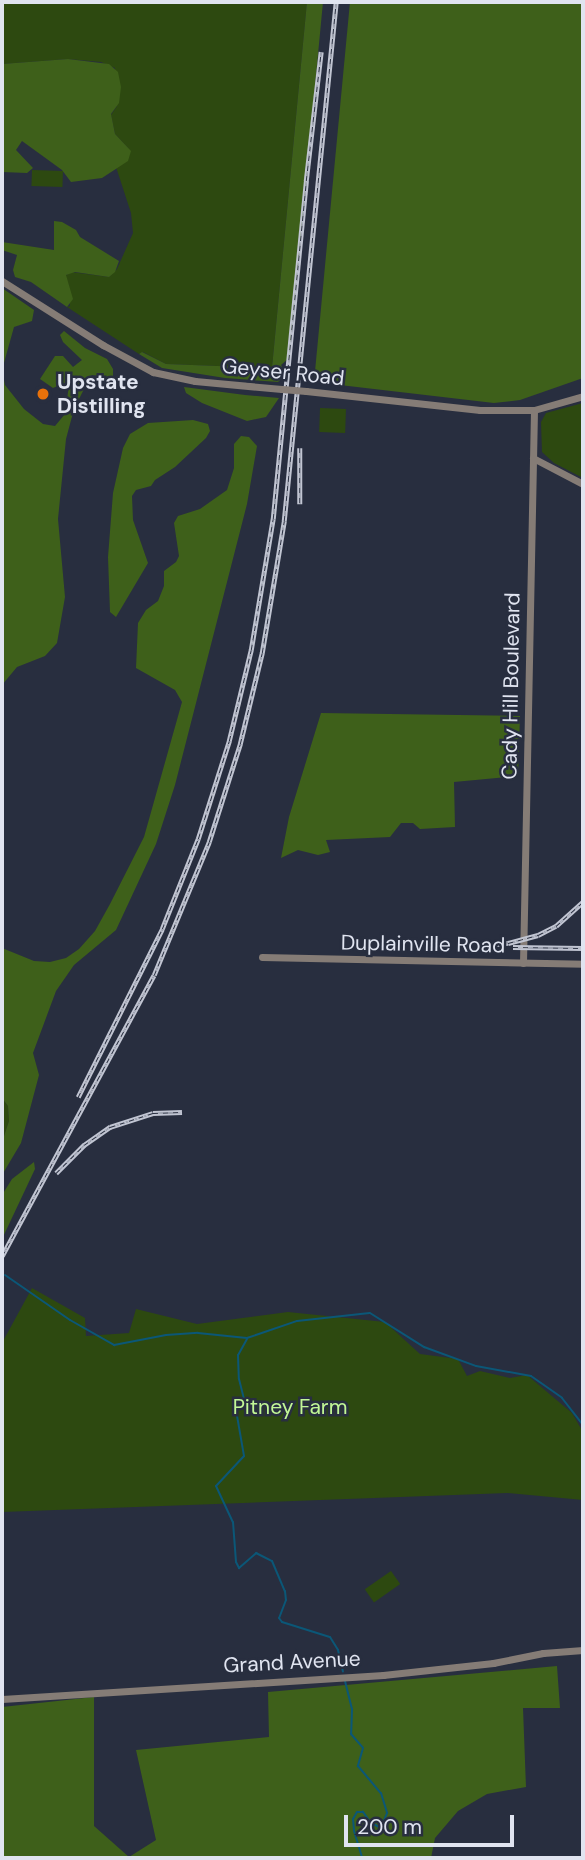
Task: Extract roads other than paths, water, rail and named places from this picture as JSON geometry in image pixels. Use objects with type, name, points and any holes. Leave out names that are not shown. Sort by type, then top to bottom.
[{"type":"street","name":"Geyser Road","points":[[2,281],[103,345],[153,372],[195,381],[480,410],[534,410],[583,396]]},
{"type":"street","name":"Cady Hill Boulevard","points":[[523,963],[534,410]]},
{"type":"street","points":[[533,458],[583,484]]},
{"type":"street","name":"Duplainville Road","points":[[262,957],[583,964]]},
{"type":"street","name":"Grand Avenue","points":[[2,1699],[383,1675],[583,1650]]},
{"type":"waterway","points":[[5,1275],[70,1320],[114,1345],[166,1335],[198,1333],[247,1338],[297,1321],[370,1313],[424,1347],[476,1366],[531,1376],[562,1398],[583,1425]]},
{"type":"waterway","points":[[247,1339],[238,1355],[239,1379],[244,1399],[236,1410],[244,1456],[216,1486],[233,1522],[236,1562],[239,1568],[256,1553],[272,1561],[285,1591],[286,1600],[279,1618],[282,1622],[330,1637],[338,1650],[343,1671]]},
{"type":"waterway","points":[[345,1681],[352,1709],[351,1734],[363,1748],[358,1766],[381,1793],[387,1813],[381,1828],[371,1823],[363,1812],[357,1812],[353,1819],[362,1858]]},
{"type":"railway","points":[[2,1256],[154,975],[209,842],[240,744],[262,653],[284,521],[336,2]]},
{"type":"railway","points":[[78,1097],[162,929],[198,839],[229,741],[251,650],[273,519],[321,52]]},
{"type":"railway","points":[[300,448],[300,504]]},
{"type":"railway","points":[[478,946],[508,943],[538,935],[556,926],[583,902]]},
{"type":"railway","points":[[513,947],[583,948]]},
{"type":"railway","points":[[56,1173],[84,1145],[110,1127],[153,1113],[182,1112]]},
{"type":"place","name":"Upstate Distilling","points":[[43,394]]},
{"type":"park label","name":"Pitney Farm","points":[[290,1407]]}]
